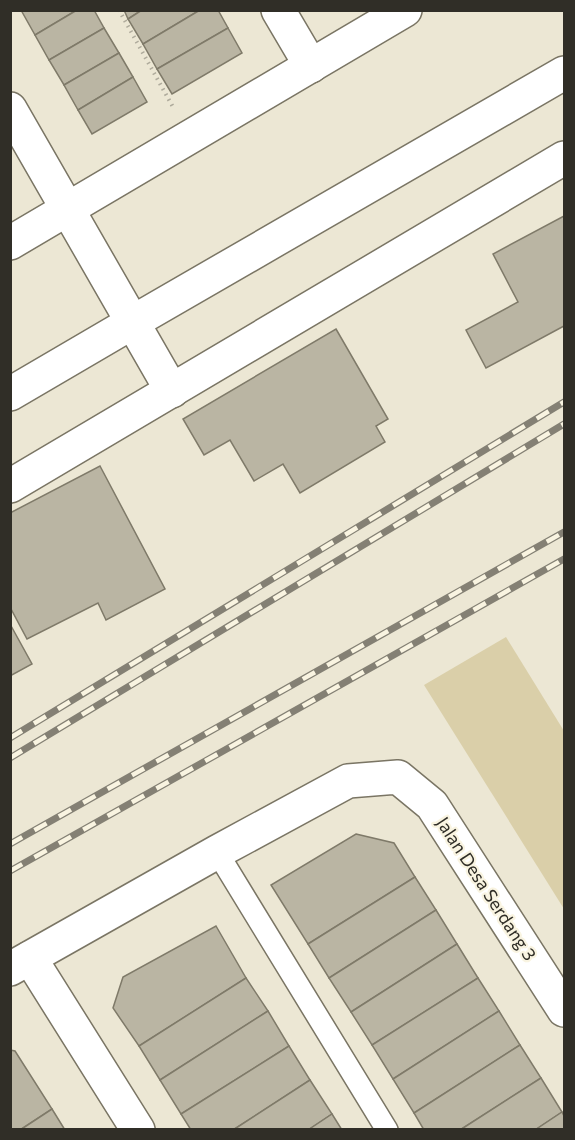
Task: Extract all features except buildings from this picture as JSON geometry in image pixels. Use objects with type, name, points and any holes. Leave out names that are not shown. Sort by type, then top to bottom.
[{"type":"street","points":[[278,10],[311,66]]},
{"type":"street","points":[[10,243],[62,199],[190,137],[405,10]]},
{"type":"street","points":[[10,394],[564,73]]},
{"type":"street","points":[[12,115],[172,391]]},
{"type":"street","points":[[10,486],[564,158]]},
{"type":"street","name":"Jalan Desa Serdang 3","points":[[217,852],[348,781],[398,777],[432,805],[564,1010]]},
{"type":"street","points":[[138,1130],[20,963],[217,852]]},
{"type":"lane","points":[[217,852],[387,1130]]},
{"type":"path","points":[[119,10],[190,137]]},
{"type":"shaded area","points":[[506,637],[564,731],[564,909],[424,685]]},
{"type":"railway","points":[[10,738],[564,402]]},
{"type":"railway","points":[[10,758],[564,424]]},
{"type":"railway","points":[[10,844],[564,532]]},
{"type":"railway","points":[[10,871],[564,559]]}]
